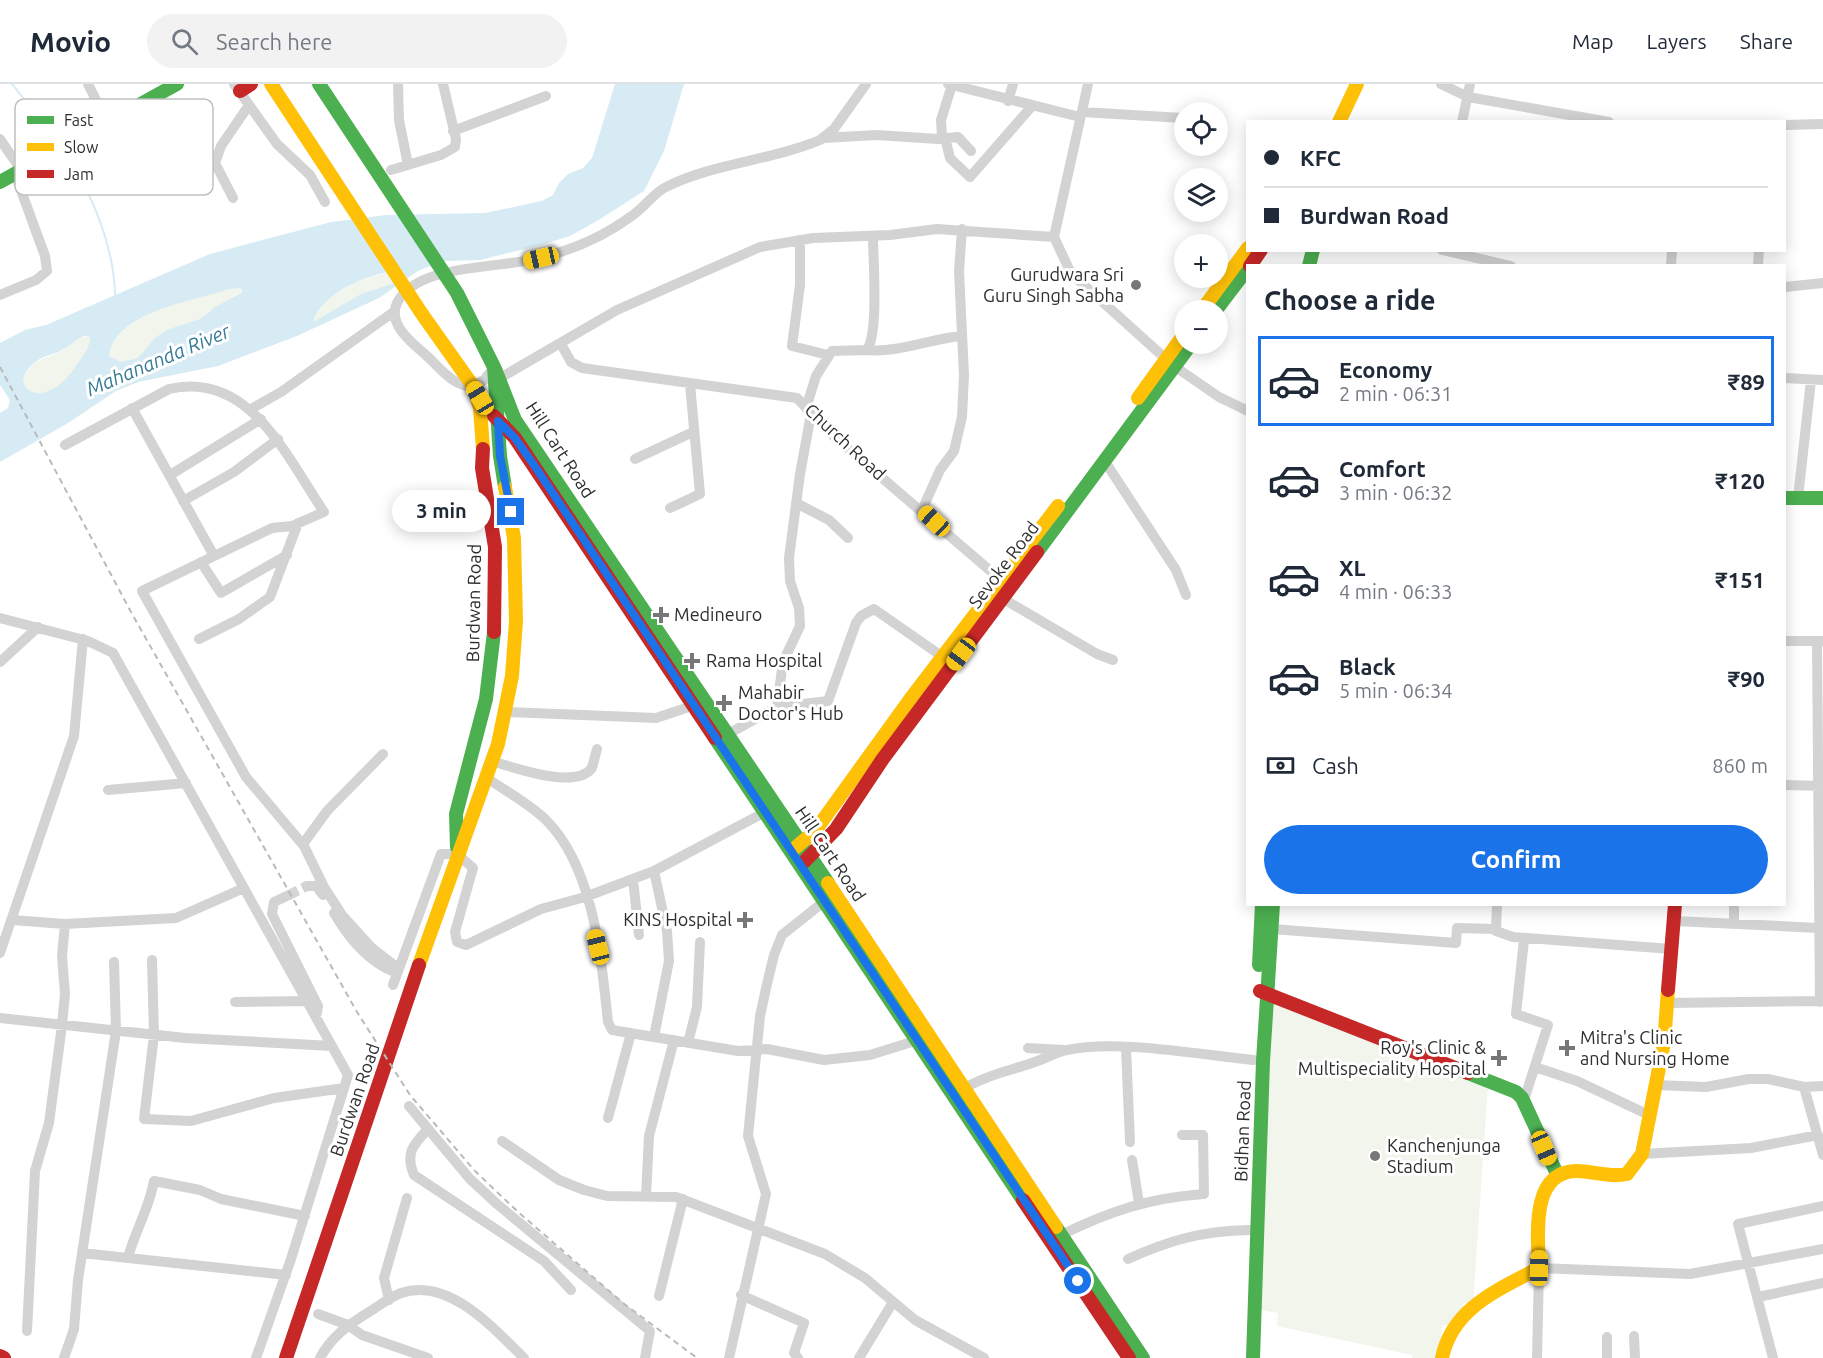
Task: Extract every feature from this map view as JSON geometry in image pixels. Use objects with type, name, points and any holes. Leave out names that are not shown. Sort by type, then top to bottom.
[{"type":"main road","points":[[149,99],[177,84]]},
{"type":"main road","name":"Hill Cart Road","points":[[271,84],[422,314],[498,421],[515,438],[767,811],[807,860],[964,1088],[1143,1358]]},
{"type":"main road","name":"Hill Cart Road","points":[[319,84],[458,292],[497,372],[513,416],[728,734],[797,847]]},
{"type":"main road","points":[[1340,120],[1357,84]]},
{"type":"main road","points":[[1351,120],[1368,84]]},
{"type":"main road","points":[[0,182],[15,174]]},
{"type":"main road","points":[[1209,300],[1246,251]]},
{"type":"main road","points":[[1224,300],[1246,271]]},
{"type":"main road","name":"Sevoke Road","points":[[797,847],[815,831],[904,720],[943,657],[1104,460],[1174,354]]},
{"type":"main road","name":"Sevoke Road","points":[[807,860],[904,720],[999,590],[1170,362],[1179,354]]},
{"type":"main road","name":"Hill Cart Road","points":[[497,372],[498,421]]},
{"type":"main road","name":"Burdwan Road","points":[[457,854],[456,814],[472,761],[486,699],[496,616],[494,537],[482,468],[483,431],[473,386]]},
{"type":"main road","points":[[483,431],[498,421],[513,416]]},
{"type":"main road","name":"Burdwan Road","points":[[286,1358],[457,854],[487,778],[506,712],[515,648],[517,593],[514,538],[500,456],[498,421]]},
{"type":"main road","points":[[1792,498],[1823,498]]},
{"type":"main road","name":"Hill Cart Road","points":[[807,860],[826,900],[1129,1358]]},
{"type":"main road","name":"Bidhan Road","points":[[1244,1358],[1253,1230],[1263,992],[1262,906]]},
{"type":"main road","name":"Bidhan Road","points":[[1257,1125],[1254,1060],[1272,929],[1273,906]]},
{"type":"main road","points":[[1442,1358],[1451,1328],[1482,1300],[1539,1268],[1540,1202],[1550,1180],[1557,1174],[1573,1171],[1616,1177],[1626,1174],[1642,1154],[1664,1043],[1675,906]]},
{"type":"main road","points":[[1263,992],[1524,1097],[1550,1163],[1557,1174]]},
{"type":"main road","name":"Bidhan Road","points":[[1253,1230],[1253,1358]]},
{"type":"main road","points":[[0,1356],[4,1358]]},
{"type":"street","points":[[88,84],[96,99]]},
{"type":"street","points":[[398,84],[399,120],[408,165]]},
{"type":"street","points":[[391,170],[449,152],[454,147],[456,140],[444,84]]},
{"type":"street","points":[[824,138],[834,129],[866,84]]},
{"type":"street","points":[[1008,100],[1013,84]]},
{"type":"street","points":[[1088,84],[1054,237],[1069,268],[1076,278],[1170,362],[1219,397],[1246,410]]},
{"type":"street","points":[[1441,84],[1468,97],[1598,120]]},
{"type":"street","points":[[1462,120],[1470,84]]},
{"type":"street","points":[[1032,106],[970,177],[950,158],[943,138],[941,120],[950,85],[963,86],[1032,106],[1081,115],[1174,118]]},
{"type":"street","points":[[242,86],[249,105],[277,144],[310,175],[326,202]]},
{"type":"street","points":[[453,131],[546,96]]},
{"type":"street","points":[[233,198],[215,163],[221,146],[249,105]]},
{"type":"street","points":[[1786,125],[1823,124]]},
{"type":"street","points":[[251,409],[281,392],[395,311],[404,294],[420,282],[441,272],[513,265],[572,249],[623,222],[668,186],[824,138],[876,135],[958,137],[971,152]]},
{"type":"street","points":[[0,139],[15,166]]},
{"type":"street","points":[[0,296],[44,275],[47,271],[45,256],[25,195]]},
{"type":"street","points":[[395,311],[399,328],[421,351],[457,384],[473,386],[497,372],[561,344],[616,310],[760,247],[800,240],[873,236],[931,229],[962,229],[1054,237]]},
{"type":"street","points":[[922,510],[940,470],[954,451],[964,398],[959,271],[962,229]]},
{"type":"street","points":[[867,350],[873,337],[873,236]]},
{"type":"street","points":[[800,240],[800,285],[792,346],[828,355]]},
{"type":"street","points":[[1448,252],[1483,263]]},
{"type":"street","points":[[1786,287],[1823,283]]},
{"type":"street","points":[[777,707],[783,662],[800,626],[801,615],[791,590],[789,573],[796,503],[816,376],[828,355],[836,349],[888,350],[961,336]]},
{"type":"street","name":"Church Road","points":[[561,344],[572,362],[578,367],[797,398],[922,510],[999,590],[1097,654],[1113,660]]},
{"type":"street","points":[[1786,378],[1817,380],[1792,498]]},
{"type":"street","points":[[670,508],[700,494],[690,384]]},
{"type":"street","points":[[65,445],[169,389],[184,386],[224,393],[251,409],[261,418],[278,439],[324,512],[298,523],[272,528],[142,591],[246,777],[303,844],[324,887],[342,915],[386,965]]},
{"type":"street","points":[[132,408],[214,556]]},
{"type":"street","points":[[170,475],[261,418]]},
{"type":"street","points":[[635,459],[693,432]]},
{"type":"street","points":[[183,501],[234,472],[278,439]]},
{"type":"street","points":[[1104,460],[1176,570],[1185,594]]},
{"type":"street","points":[[796,503],[829,520],[848,537]]},
{"type":"street","points":[[199,639],[239,619],[270,597],[298,523]]},
{"type":"street","points":[[201,562],[221,593],[287,555]]},
{"type":"street","points":[[728,734],[777,707],[828,701],[856,623],[861,616],[874,609],[943,657]]},
{"type":"street","points":[[0,618],[83,639],[112,653],[348,1075],[286,1275],[256,1358]]},
{"type":"street","points":[[0,662],[38,627]]},
{"type":"street","points":[[0,953],[74,736],[83,639]]},
{"type":"street","points":[[1668,1003],[1821,1001],[1820,641],[1786,641]]},
{"type":"street","points":[[506,712],[656,718],[695,705]]},
{"type":"street","points":[[492,762],[533,774],[581,776],[592,768],[597,749]]},
{"type":"street","points":[[303,844],[327,811],[382,754]]},
{"type":"street","points":[[487,778],[548,822],[572,857],[580,875],[598,947],[609,1025],[612,1030],[738,1051],[776,1050],[807,1059],[850,1059],[918,1040]]},
{"type":"street","points":[[108,790],[186,783]]},
{"type":"street","points":[[1786,785],[1821,786]]},
{"type":"street","points":[[393,985],[441,854],[457,854],[473,868],[455,933],[457,942],[462,945],[540,909],[585,897],[654,871],[767,811]]},
{"type":"street","points":[[654,871],[667,932],[669,961],[654,1037]]},
{"type":"street","points":[[633,879],[639,934]]},
{"type":"street","points":[[307,886],[313,885],[319,888],[351,938],[370,958],[398,972]]},
{"type":"street","points":[[12,920],[65,924],[176,918],[244,888]]},
{"type":"street","points":[[289,895],[274,902],[272,914],[318,1006],[315,1015]]},
{"type":"street","points":[[729,1358],[741,1295],[766,1194],[748,1136],[762,1005],[778,942],[787,929],[826,900]]},
{"type":"street","points":[[1495,929],[1497,906]]},
{"type":"street","points":[[1734,906],[1734,924]]},
{"type":"street","points":[[1674,921],[1734,924],[1820,923]]},
{"type":"street","points":[[27,1331],[35,1171],[50,1124],[65,994],[62,956],[65,924]]},
{"type":"street","points":[[1272,929],[1456,943],[1457,928],[1495,929],[1501,934],[1524,940],[1671,949]]},
{"type":"street","points":[[1524,940],[1516,1014],[1548,1025],[1524,1097]]},
{"type":"street","points":[[688,1043],[697,1007],[700,942]]},
{"type":"street","points":[[152,960],[154,1035],[144,1119],[191,1121],[274,1098],[344,1088]]},
{"type":"street","points":[[64,1358],[74,1329],[82,1252],[116,1031],[114,962]]},
{"type":"street","points":[[236,1002],[307,1001]]},
{"type":"street","points":[[0,1018],[154,1035],[332,1046]]},
{"type":"street","points":[[608,1118],[631,1033]]},
{"type":"street","points":[[646,1196],[649,1136],[674,1040]]},
{"type":"street","points":[[1030,1064],[1028,1047],[1065,1050],[1126,1048],[1254,1060]]},
{"type":"street","points":[[1126,1048],[1130,1142]]},
{"type":"street","points":[[964,1088],[993,1073],[1030,1064],[1065,1050]]},
{"type":"street","points":[[1534,1068],[1577,1081],[1651,1116]]},
{"type":"street","points":[[1656,1085],[1706,1087],[1749,1079],[1768,1079],[1804,1087],[1823,1086]]},
{"type":"street","points":[[1804,1087],[1823,1155]]},
{"type":"street","points":[[408,1106],[471,1179],[497,1204],[650,1331],[645,1358]]},
{"type":"street","points":[[428,1129],[411,1147],[409,1154],[414,1175],[544,1261],[571,1290]]},
{"type":"street","points":[[1061,1235],[1096,1218],[1139,1203],[1204,1194],[1203,1135],[1182,1135]]},
{"type":"street","points":[[1642,1154],[1751,1148],[1818,1135]]},
{"type":"street","points":[[502,1141],[559,1180],[584,1190],[607,1196],[683,1199],[825,1254],[865,1278],[915,1320],[980,1357]]},
{"type":"street","points":[[1132,1160],[1139,1203]]},
{"type":"street","points":[[128,1258],[135,1232],[150,1206],[154,1181],[200,1190],[221,1199],[304,1215]]},
{"type":"street","points":[[389,1300],[384,1278],[407,1198]]},
{"type":"street","points":[[659,1296],[683,1199]]},
{"type":"street","points":[[1773,1358],[1738,1224],[1823,1206]]},
{"type":"street","points":[[1128,1259],[1155,1247],[1201,1233],[1253,1230]]},
{"type":"street","points":[[1537,1358],[1539,1268],[1690,1274],[1823,1249]]},
{"type":"street","points":[[82,1252],[286,1275]]},
{"type":"street","points":[[1758,1297],[1823,1283]]},
{"type":"street","points":[[320,1358],[335,1334],[399,1294],[417,1289],[432,1291],[452,1299],[488,1323],[524,1358]]},
{"type":"street","points":[[741,1295],[804,1323],[794,1353],[798,1358]]},
{"type":"street","points":[[859,1358],[893,1302]]},
{"type":"street","points":[[318,1314],[348,1325],[362,1335],[428,1358]]},
{"type":"street","points":[[1634,1336],[1635,1358]]},
{"type":"street","points":[[1607,1337],[1607,1358]]},
{"type":"shaded area","points":[[388,272],[394,283],[361,294],[312,323],[322,302],[356,282]]},
{"type":"shaded area","points":[[229,288],[240,288],[243,291],[200,319],[166,330],[154,339],[138,358],[121,362],[109,356],[115,341],[126,328],[141,318],[177,303]]},
{"type":"shaded area","points":[[81,337],[90,337],[90,341],[83,358],[65,383],[49,393],[37,394],[27,390],[23,382],[25,375],[33,365],[62,351]]},
{"type":"shaded area","name":"Kanchenjunga Stadium","points":[[1271,999],[1488,1085],[1473,1304],[1463,1303],[1463,1311],[1449,1325],[1442,1326],[1439,1358],[1412,1358],[1412,1355],[1277,1326],[1278,1313],[1261,1310]]},
{"type":"water","name":"Mahananda River","points":[[615,84],[684,84],[664,151],[644,191],[570,236],[480,260],[443,261],[418,271],[379,298],[297,336],[218,366],[138,382],[116,391],[68,423],[0,462],[0,413],[8,408],[10,400],[0,385],[0,343],[25,330],[46,325],[210,254],[331,222],[386,215],[485,213],[542,201],[553,195],[559,183],[568,174],[583,168],[592,158]],"holes":[[[388,272],[394,283],[361,294],[313,322],[317,312],[324,304],[343,289],[366,278]],[[240,288],[243,291],[215,307],[200,319],[166,330],[154,339],[138,358],[121,362],[109,356],[114,341],[126,328],[141,318],[158,310],[229,289]],[[82,337],[90,337],[87,349],[64,381],[51,390],[40,393],[31,392],[25,387],[23,379],[27,370],[37,361],[56,353]]]},
{"type":"waterway","points":[[12,84],[24,99]]},
{"type":"waterway","points":[[88,195],[106,239],[114,276],[115,295]]},
{"type":"tunnel","points":[[289,895],[307,886]]},
{"type":"railway","points":[[0,367],[131,612],[357,1012],[410,1095],[474,1170],[517,1211],[623,1303],[697,1358]]},
{"type":"traffic: fast","points":[[150,99],[177,84]]},
{"type":"traffic: fast","points":[[319,84],[457,293],[494,367],[500,456],[505,487]]},
{"type":"traffic: fast","points":[[0,182],[15,174]]},
{"type":"traffic: fast","points":[[1310,264],[1312,252]]},
{"type":"traffic: fast","points":[[1224,300],[1246,271]]},
{"type":"traffic: fast","points":[[1037,552],[1184,354]]},
{"type":"traffic: fast","points":[[495,369],[515,420],[828,883]]},
{"type":"traffic: fast","points":[[1786,498],[1823,498]]},
{"type":"traffic: fast","points":[[457,847],[456,814],[486,699],[494,632]]},
{"type":"traffic: fast","points":[[715,738],[1023,1200]]},
{"type":"traffic: fast","points":[[1259,965],[1262,906]]},
{"type":"traffic: fast","points":[[1253,1358],[1263,1061],[1273,906]]},
{"type":"traffic: fast","points":[[1468,1073],[1516,1092],[1522,1098],[1557,1174]]},
{"type":"traffic: fast","points":[[1056,1227],[1143,1358]]},
{"type":"traffic: slow","points":[[271,84],[422,314],[473,386],[480,408],[483,449]]},
{"type":"traffic: slow","points":[[1340,120],[1357,84]]},
{"type":"traffic: slow","points":[[1209,300],[1246,251]]},
{"type":"traffic: slow","points":[[1138,398],[1174,348]]},
{"type":"traffic: slow","points":[[419,965],[498,744],[512,676],[516,621],[514,538],[505,487]]},
{"type":"traffic: slow","points":[[795,848],[815,831],[911,698],[1058,506]]},
{"type":"traffic: slow","points":[[828,883],[1056,1227]]},
{"type":"traffic: slow","points":[[1442,1358],[1447,1341],[1466,1313],[1493,1293],[1539,1268],[1540,1208],[1551,1182],[1561,1174],[1576,1171],[1627,1174],[1642,1154],[1664,1043],[1668,990]]},
{"type":"traffic: jam","points":[[240,91],[251,84]]},
{"type":"traffic: jam","points":[[1251,264],[1260,252]]},
{"type":"traffic: jam","points":[[494,416],[515,438],[715,738]]},
{"type":"traffic: jam","points":[[483,449],[482,468],[495,547],[494,632]]},
{"type":"traffic: jam","points":[[804,862],[836,829],[882,760],[1037,552]]},
{"type":"traffic: jam","points":[[1668,990],[1675,906]]},
{"type":"traffic: jam","points":[[286,1358],[419,965]]},
{"type":"traffic: jam","points":[[1260,991],[1468,1073]]},
{"type":"traffic: jam","points":[[1023,1200],[1129,1358]]},
{"type":"traffic: jam","points":[[0,1356],[4,1358]]},
{"type":"place","name":"Gurudwara Sri Guru Singh Sabha","points":[[1136,285]]},
{"type":"place","name":"Medineuro","points":[[661,615]]},
{"type":"place","name":"Rama Hospital","points":[[692,661]]},
{"type":"place","name":"Mahabir Doctor's Hub","points":[[724,703]]},
{"type":"place","name":"KINS Hospital","points":[[745,920]]},
{"type":"place","name":"Mitra's Clinic and Nursing Home","points":[[1567,1048]]},
{"type":"place","name":"Roy's Clinic & Multispeciality Hospital","points":[[1499,1058]]},
{"type":"place","name":"Kanchenjunga Stadium","points":[[1375,1156]]},
{"type":"route","points":[[511,512],[500,456],[498,421],[515,438],[536,468],[1078,1281]]}]
